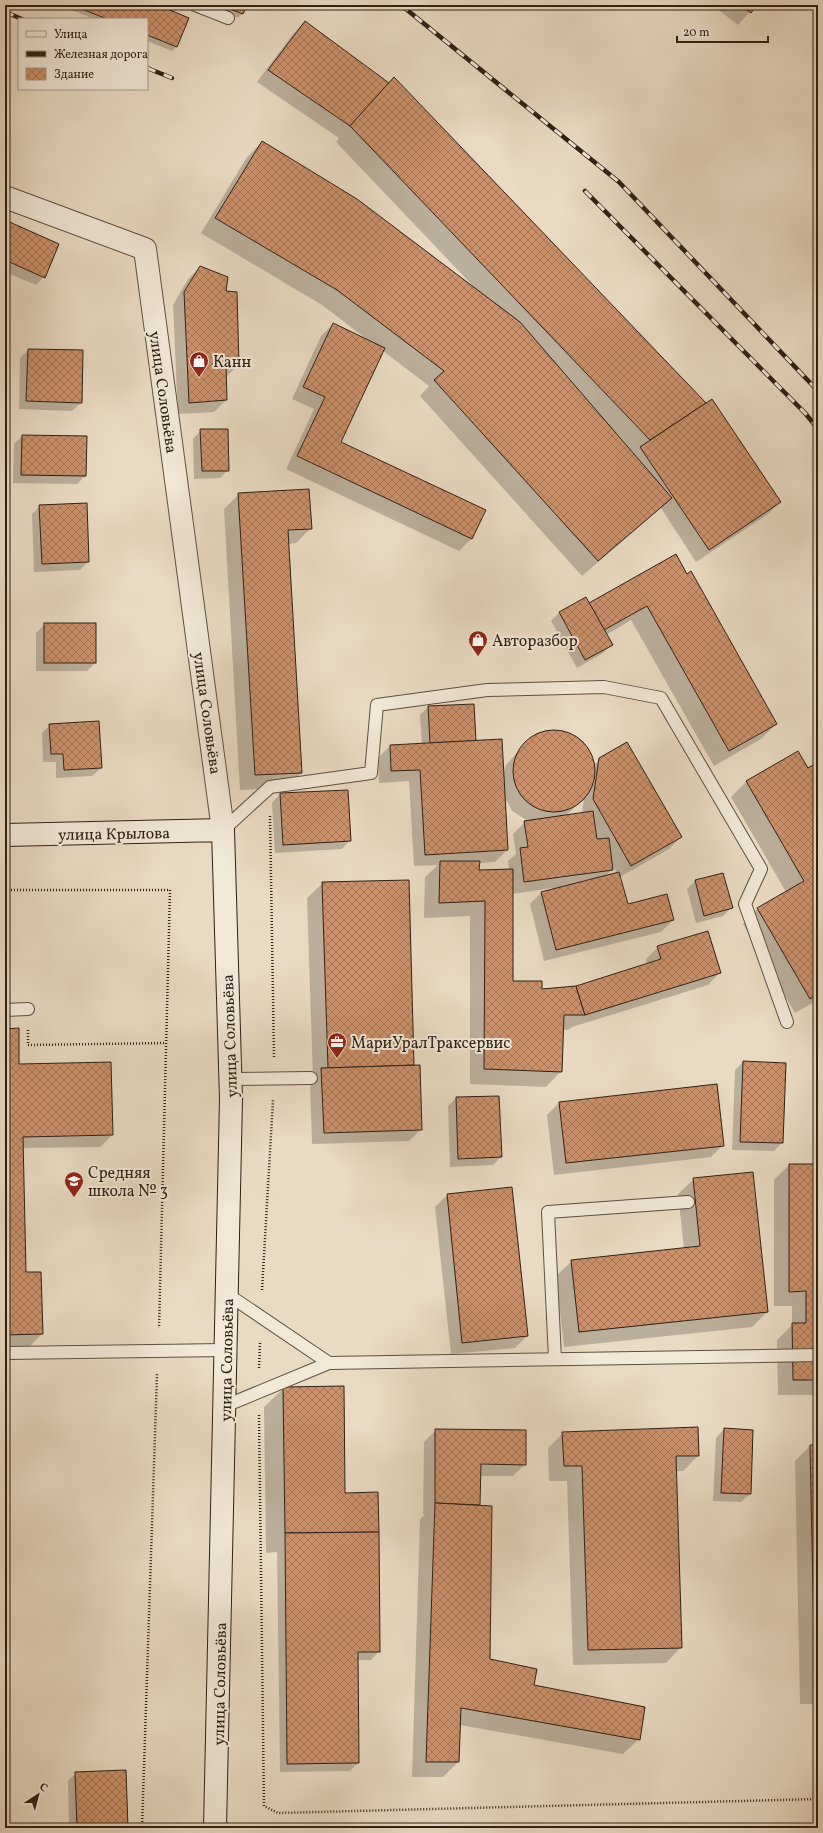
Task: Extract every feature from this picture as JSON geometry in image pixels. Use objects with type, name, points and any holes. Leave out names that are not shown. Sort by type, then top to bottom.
[{"type":"main road","name":"улица Соловьёва","points":[[5,197],[145,249],[223,830],[231,1078],[215,1828]]},
{"type":"main road","name":"улица Крылова","points":[[5,835],[223,830]]},
{"type":"lane","points":[[195,5],[228,18]]},
{"type":"lane","points":[[223,830],[270,787],[371,773],[377,705],[487,690],[604,687],[661,698],[761,869],[745,904],[786,1022]]},
{"type":"lane","points":[[5,1010],[28,1010]]},
{"type":"lane","points":[[231,1078],[311,1078]]},
{"type":"lane","points":[[555,1359],[548,1212],[688,1202]]},
{"type":"lane","points":[[227,1294],[329,1363]]},
{"type":"lane","points":[[5,1353],[226,1350]]},
{"type":"lane","points":[[225,1406],[329,1363],[818,1355]]},
{"type":"path","points":[[5,890],[170,890],[158,1351],[142,1828]]},
{"type":"path","points":[[28,1010],[28,1045],[166,1043]]},
{"type":"path","points":[[278,1814],[818,1799]]},
{"type":"building","points":[[72,5],[158,5],[189,18],[177,47],[148,35],[148,18],[104,18]]},
{"type":"building","points":[[220,5],[247,5],[243,14]]},
{"type":"building","points":[[740,5],[757,5],[751,13]]},
{"type":"building","points":[[305,21],[389,83],[350,126],[268,70]]},
{"type":"building","points":[[394,77],[706,403],[650,440],[350,126]]},
{"type":"building","points":[[262,141],[357,199],[520,322],[672,498],[598,561],[434,380],[444,371],[337,290],[215,218]]},
{"type":"building","points":[[5,220],[59,244],[45,278],[5,260]]},
{"type":"building","points":[[200,266],[228,277],[226,291],[237,292],[239,365],[226,366],[227,400],[189,403],[184,292]]},
{"type":"building","points":[[333,323],[385,348],[341,442],[486,510],[472,539],[297,456],[325,397],[303,387]]},
{"type":"building","points":[[28,349],[83,350],[82,403],[26,401]]},
{"type":"building","points":[[712,399],[781,502],[709,550],[640,447]]},
{"type":"building","points":[[200,429],[228,429],[229,471],[202,471]]},
{"type":"building","points":[[22,435],[87,436],[86,476],[21,475]]},
{"type":"building","points":[[309,489],[312,529],[288,530],[302,773],[255,775],[238,493]]},
{"type":"building","points":[[87,503],[89,562],[42,564],[39,505]]},
{"type":"building","points":[[676,554],[687,574],[691,571],[777,724],[729,751],[647,606],[604,630],[589,603]]},
{"type":"building","points":[[586,597],[613,645],[585,660],[559,612]]},
{"type":"building","points":[[44,623],[96,623],[96,663],[44,663]]},
{"type":"building","points":[[474,704],[476,741],[430,743],[428,706]]},
{"type":"building","points":[[99,721],[102,768],[64,770],[63,754],[51,754],[49,724]]},
{"type":"building","points":[[554,730],[570,734],[583,742],[591,755],[595,771],[591,787],[583,800],[570,808],[554,812],[538,808],[525,800],[517,787],[513,771],[517,755],[525,742],[538,734]]},
{"type":"building","points":[[502,739],[508,850],[425,855],[420,770],[391,771],[390,745]]},
{"type":"building","points":[[627,742],[682,837],[631,866],[593,799],[599,758]]},
{"type":"building","points":[[798,751],[808,768],[818,762],[818,994],[810,999],[757,908],[804,881],[746,781]]},
{"type":"building","points":[[348,790],[351,841],[283,845],[280,793]]},
{"type":"building","points":[[593,811],[597,839],[609,838],[613,870],[524,882],[520,848],[528,847],[524,821]]},
{"type":"building","points":[[440,861],[480,861],[479,870],[513,869],[513,981],[542,981],[542,989],[576,986],[585,1015],[564,1015],[562,1072],[484,1069],[485,901],[439,903]]},
{"type":"building","points":[[619,872],[628,904],[667,894],[674,920],[556,950],[541,892]]},
{"type":"building","points":[[723,873],[733,908],[704,916],[695,880]]},
{"type":"building","points":[[409,880],[414,1065],[328,1068],[322,882]]},
{"type":"building","points":[[708,931],[721,973],[585,1015],[576,986],[661,959],[657,946]]},
{"type":"building","points":[[19,1028],[19,1064],[111,1062],[113,1135],[23,1137],[26,1272],[41,1272],[43,1334],[5,1335],[5,1029]]},
{"type":"building","points":[[743,1061],[786,1063],[783,1143],[740,1142]]},
{"type":"building","points":[[420,1065],[422,1130],[324,1133],[321,1068]]},
{"type":"building","points":[[717,1084],[724,1146],[566,1163],[559,1102]]},
{"type":"building","points":[[499,1096],[502,1157],[458,1159],[456,1097]]},
{"type":"building","points":[[789,1164],[818,1164],[818,1380],[793,1380],[792,1323],[806,1323],[806,1291],[789,1292]]},
{"type":"building","points":[[753,1172],[768,1312],[579,1332],[571,1260],[700,1246],[693,1178]]},
{"type":"building","points":[[512,1187],[528,1336],[462,1343],[447,1194]]},
{"type":"building","points":[[344,1386],[345,1493],[378,1492],[379,1532],[285,1533],[283,1387]]},
{"type":"building","points":[[698,1427],[699,1456],[676,1456],[682,1648],[588,1650],[582,1466],[564,1466],[562,1432]]},
{"type":"building","points":[[724,1428],[753,1430],[751,1494],[721,1493]]},
{"type":"building","points":[[435,1429],[526,1430],[526,1465],[481,1464],[480,1505],[435,1503]]},
{"type":"building","points":[[810,1445],[818,1445],[818,1689],[815,1689]]},
{"type":"building","points":[[435,1503],[492,1506],[490,1659],[537,1669],[534,1685],[645,1707],[640,1740],[461,1708],[459,1762],[426,1762]]},
{"type":"building","points":[[379,1532],[380,1652],[358,1652],[359,1763],[287,1764],[285,1533]]},
{"type":"building","points":[[126,1770],[128,1828],[77,1828],[75,1772]]},
{"type":"railway","points":[[401,5],[619,182],[818,391]]},
{"type":"railway","points":[[5,12],[20,18]]},
{"type":"railway","points":[[148,68],[172,78]]},
{"type":"railway","points":[[585,191],[805,413],[818,429]]},
{"type":"place","name":"Канн","points":[[199,378]]},
{"type":"place","name":"Авторазбор","points":[[478,657]]},
{"type":"place","name":"МариУралТраксервис","points":[[337,1059]]},
{"type":"place","name":"Средняя школа № 3","points":[[74,1198]]}]
